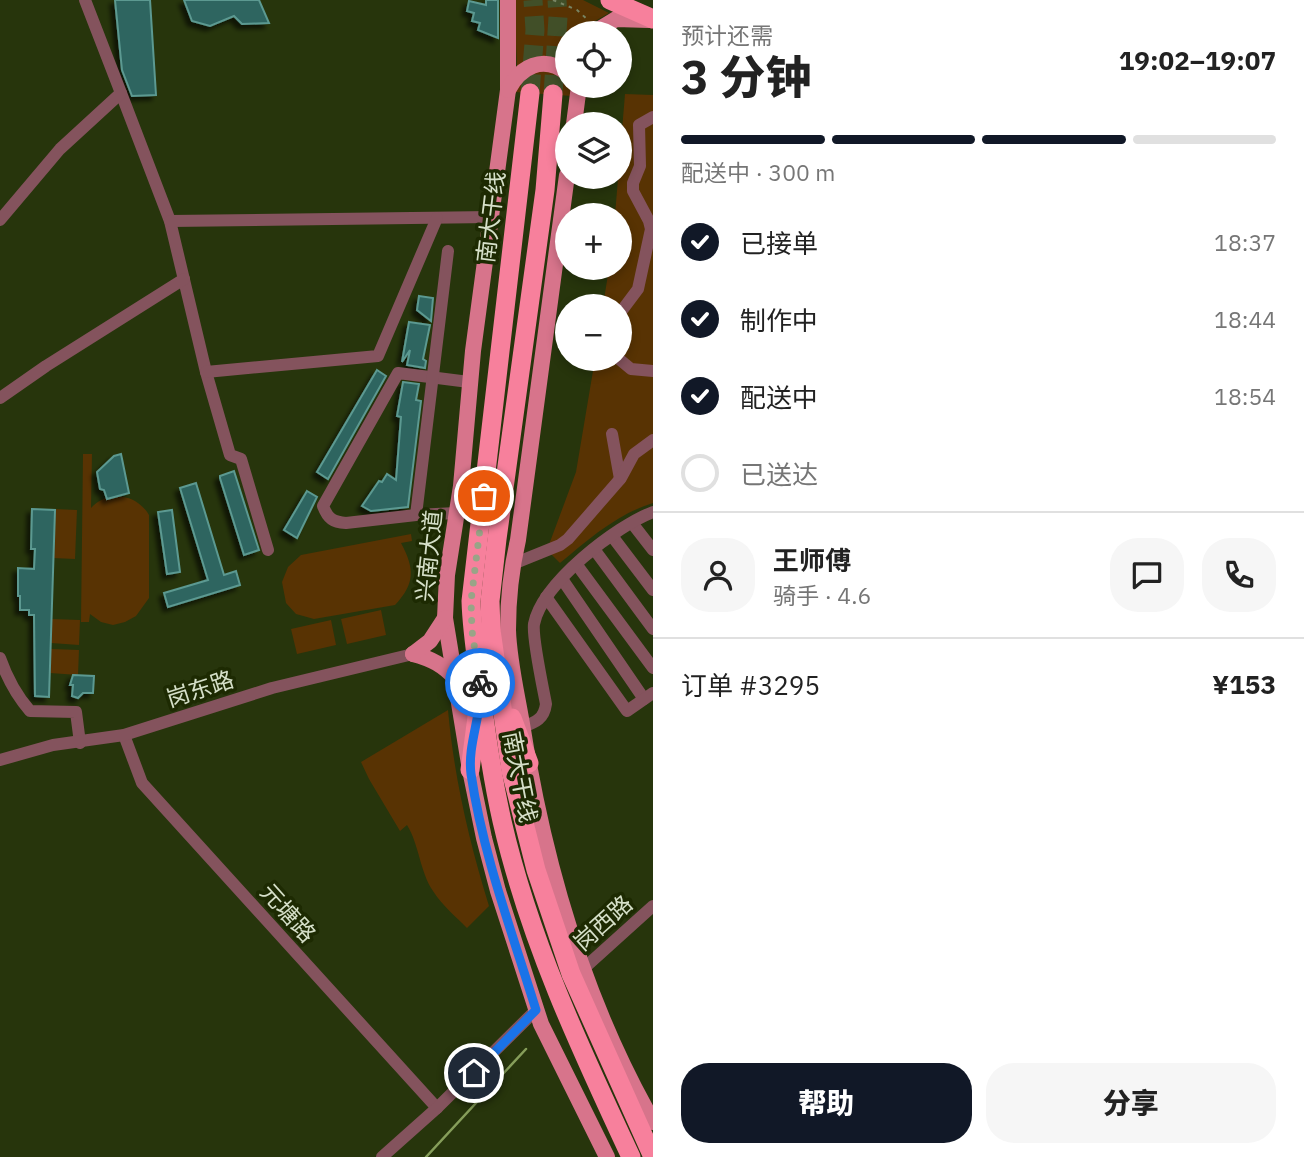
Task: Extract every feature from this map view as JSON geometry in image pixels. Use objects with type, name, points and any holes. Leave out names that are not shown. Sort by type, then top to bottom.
[{"type":"highway","points":[[610,0],[653,20]]},
{"type":"highway","name":"南大干线","points":[[530,93],[471,601],[472,631],[490,687],[536,870],[550,945],[581,1051],[631,1157]]},
{"type":"highway","name":"南大干线","points":[[490,687],[490,601],[545,190],[553,94]]},
{"type":"highway","points":[[490,687],[529,763]]},
{"type":"highway","points":[[470,770],[490,687]]},
{"type":"highway","name":"南大干线","points":[[550,945],[595,1032],[653,1157]]},
{"type":"main road","name":"兴南大道","points":[[508,0],[508,90],[469,382],[463,466],[447,575],[445,618],[470,770],[494,878],[542,1024],[607,1157]]},
{"type":"main road","points":[[610,21],[653,20]]},
{"type":"main road","points":[[508,90],[525,67],[555,67]]},
{"type":"main road","points":[[565,189],[513,564],[508,632],[534,796],[562,909],[587,983],[626,1075],[653,1122]]},
{"type":"main road","points":[[413,654],[429,641],[445,618]]},
{"type":"main road","points":[[413,654],[432,659],[444,666],[456,679]]},
{"type":"main road","points":[[569,1084],[597,1098],[609,1097],[618,1092],[626,1075]]},
{"type":"main road","points":[[638,1095],[653,1103]]},
{"type":"street","points":[[85,0],[170,221],[206,372],[230,455],[241,459],[268,550]]},
{"type":"street","points":[[0,220],[60,149],[121,93]]},
{"type":"street","points":[[632,297],[638,289],[651,229],[633,191],[639,166],[639,125],[653,117]]},
{"type":"street","points":[[170,221],[491,217]]},
{"type":"street","points":[[206,372],[378,356],[437,218]]},
{"type":"street","points":[[416,514],[448,251]]},
{"type":"street","points":[[0,398],[184,279]]},
{"type":"street","points":[[632,369],[653,371]]},
{"type":"street","points":[[456,513],[335,522],[327,516],[323,506],[398,373],[469,382]]},
{"type":"street","points":[[612,434],[620,479]]},
{"type":"street","points":[[513,564],[560,545],[568,538],[620,479],[634,454],[653,440]]},
{"type":"street","points":[[523,727],[538,721],[545,713],[546,704],[534,625],[546,597],[594,549],[653,512]]},
{"type":"street","points":[[632,523],[653,550]]},
{"type":"street","points":[[612,536],[653,590]]},
{"type":"street","points":[[594,549],[653,629]]},
{"type":"street","points":[[576,565],[653,668]]},
{"type":"street","points":[[546,597],[627,711],[649,696],[562,579]]},
{"type":"street","name":"岗东路","points":[[0,760],[52,745],[124,735],[272,688],[413,654]]},
{"type":"street","points":[[0,658],[18,698],[30,711],[76,712],[80,743]]},
{"type":"street","name":"元塘路","points":[[124,735],[142,783],[437,1108]]},
{"type":"street","name":"岗西路","points":[[587,983],[653,906]]},
{"type":"street","points":[[382,1157],[437,1108],[542,1024]]},
{"type":"path","points":[[552,0],[577,10],[586,21]]},
{"type":"path","points":[[431,584],[435,560]]},
{"type":"shaded area","points":[[514,0],[583,0],[609,13],[595,21],[555,21],[555,59],[529,60],[517,67]]},
{"type":"shaded area","points":[[545,70],[555,74],[555,95],[515,92],[527,72]]},
{"type":"shaded area","points":[[632,94],[653,95],[653,503],[615,520],[560,563],[547,550],[576,472],[593,371],[632,371],[632,294],[605,294],[607,280],[632,280],[632,203],[616,203],[617,189],[632,189],[632,112],[624,112],[625,98],[632,98]]},
{"type":"shaded area","points":[[83,454],[92,454],[91,508],[106,498],[122,496],[137,502],[149,515],[149,598],[136,616],[113,625],[101,622],[90,614],[89,622],[81,622]]},
{"type":"shaded area","points":[[54,509],[77,510],[75,559],[53,558]]},
{"type":"shaded area","points":[[411,534],[412,541],[401,543],[409,561],[411,576],[406,590],[395,605],[314,619],[296,614],[286,603],[282,582],[288,567],[301,555]]},
{"type":"shaded area","points":[[381,610],[386,635],[347,644],[341,619]]},
{"type":"shaded area","points":[[51,619],[80,620],[79,645],[51,643]]},
{"type":"shaded area","points":[[331,620],[336,645],[297,654],[291,629]]},
{"type":"shaded area","points":[[51,649],[79,650],[78,675],[50,673]]},
{"type":"shaded area","points":[[448,710],[463,809],[489,906],[467,928],[433,891],[407,825],[400,831],[361,762]]},
{"type":"building","points":[[115,0],[150,0],[156,95],[132,96],[122,70]]},
{"type":"building","points":[[184,0],[259,0],[269,23],[242,24],[234,16],[210,26],[192,21]]},
{"type":"building","points":[[486,0],[498,0],[498,38],[478,30],[480,23],[472,21],[474,13],[467,11],[469,1],[486,5]]},
{"type":"building","points":[[419,296],[433,298],[431,321],[417,310]]},
{"type":"building","points":[[409,322],[430,325],[423,359],[426,361],[425,368],[407,365],[410,350],[402,362]]},
{"type":"building","points":[[377,370],[386,376],[328,479],[317,472]]},
{"type":"building","points":[[403,382],[419,384],[416,400],[421,401],[408,507],[371,511],[362,506],[379,481],[382,482],[387,474],[396,480],[401,417],[397,416]]},
{"type":"building","points":[[121,454],[129,493],[107,499],[104,490],[100,489],[97,472],[114,456]]},
{"type":"building","points":[[234,471],[259,550],[244,555],[220,478]]},
{"type":"building","points":[[196,483],[224,575],[236,571],[240,585],[168,607],[164,593],[208,580],[180,488]]},
{"type":"building","points":[[307,491],[317,497],[297,538],[284,530]]},
{"type":"building","points":[[32,509],[55,510],[49,697],[35,696],[34,615],[29,615],[29,610],[20,610],[18,596],[18,568],[34,569],[35,549],[31,549]]},
{"type":"building","points":[[172,510],[180,572],[167,574],[158,512]]},
{"type":"building","points":[[73,675],[94,676],[93,693],[83,693],[78,698],[72,696],[73,685],[70,685]]},
{"type":"waterway","points":[[426,1157],[526,1049]]},
{"type":"tunnel","points":[[530,93],[535,30],[533,0]]},
{"type":"tunnel","points":[[553,94],[557,0]]},
{"type":"way so far","points":[[480,683],[472,631],[471,601],[484,496]]},
{"type":"route","points":[[474,1073],[536,1010],[498,891],[470,770],[480,683]]}]
